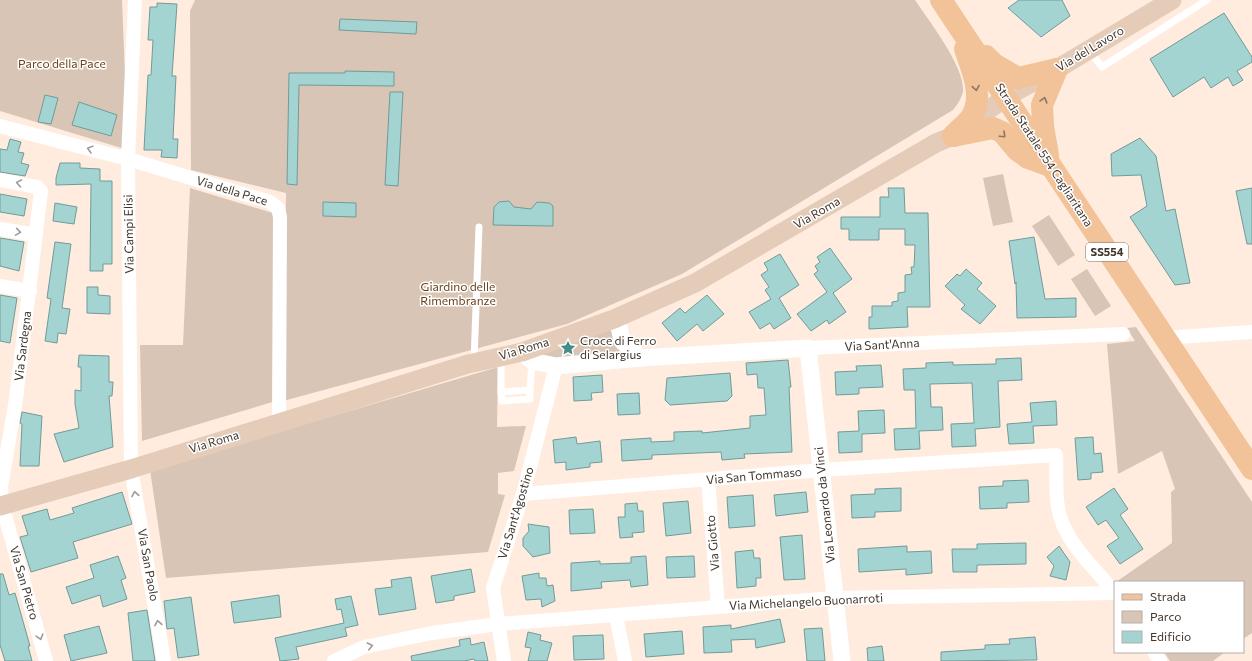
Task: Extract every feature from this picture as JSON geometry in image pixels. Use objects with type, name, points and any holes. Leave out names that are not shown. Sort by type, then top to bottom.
[{"type":"main road","name":"Strada Statale 554 Cagliaritana","points":[[941,0],[1252,469]]},
{"type":"main road","name":"Via del Lavoro","points":[[1006,97],[1057,69],[1172,0]]},
{"type":"main road","points":[[957,24],[994,64],[1018,78],[1057,69]]},
{"type":"main road","points":[[953,136],[966,125],[973,115],[978,96],[974,77],[957,24]]},
{"type":"main road","points":[[953,136],[993,128],[1002,132],[1016,150],[1028,158],[1050,166],[1043,126],[1042,105],[1057,69]]},
{"type":"main road","name":"Via Roma","points":[[1,505],[131,468],[474,363],[501,357],[527,356],[695,283],[936,143],[953,136],[1006,97]]},
{"type":"street","name":"Via Campi Elisi","points":[[131,468],[128,159],[135,0]]},
{"type":"street","name":"Via della Pace","points":[[0,126],[128,159],[270,202],[278,208],[280,217],[279,422]]},
{"type":"street","name":"Via Sardegna","points":[[0,180],[37,187],[41,191],[15,410],[1,487],[1,505]]},
{"type":"street","points":[[0,229],[36,235]]},
{"type":"street","points":[[0,286],[30,291]]},
{"type":"street","points":[[617,318],[622,340],[640,358]]},
{"type":"street","points":[[1164,338],[1252,332]]},
{"type":"street","name":"Via Sant'Anna","points":[[527,356],[556,366],[640,358],[808,348],[1123,334]]},
{"type":"street","name":"Via Leonardo da Vinci","points":[[808,348],[842,661]]},
{"type":"street","name":"Via Sant'Agostino","points":[[504,661],[493,588],[523,494],[556,366]]},
{"type":"street","name":"Via San Tommaso","points":[[523,494],[822,470],[1056,455],[1058,507],[1062,522],[1072,542],[1114,592]]},
{"type":"street","name":"Via San Paolo","points":[[131,468],[164,661]]},
{"type":"street","name":"Via Giotto","points":[[708,479],[718,608]]},
{"type":"street","name":"Via San Pietro","points":[[1,505],[46,661]]},
{"type":"street","name":"Via Michelangelo Buonarroti","points":[[334,661],[364,647],[432,633],[498,624],[834,598],[1114,593]]},
{"type":"street","points":[[616,616],[625,661]]},
{"type":"lane","points":[[1088,50],[1102,67],[1206,0]]},
{"type":"lane","points":[[474,363],[479,227]]},
{"type":"lane","points":[[501,357],[501,392],[530,390],[527,356]]},
{"type":"green space","name":"Parco della Pace","points":[[0,0],[122,0],[128,150],[0,111]]},
{"type":"green space","name":"Giardino delle Rimembranze","points":[[195,0],[915,0],[945,44],[952,57],[962,81],[963,91],[958,104],[953,110],[682,274],[567,324],[283,401],[286,193],[191,170],[190,11]]},
{"type":"green space","points":[[1003,174],[1013,222],[993,226],[983,178]]},
{"type":"green space","points":[[190,188],[276,214],[276,401],[142,441],[140,345],[183,345]]},
{"type":"green space","points":[[1049,215],[1075,255],[1058,266],[1032,226]]},
{"type":"green space","points":[[1087,269],[1111,306],[1095,316],[1071,279]]},
{"type":"green space","points":[[616,325],[624,358],[541,361],[536,353]]},
{"type":"green space","points":[[1136,327],[1252,502],[1252,633],[1244,638],[1244,581],[1117,581],[1172,543],[1171,492],[1175,489],[1162,451],[1118,474],[1107,344],[1135,341],[1127,328]]},
{"type":"green space","points":[[498,367],[497,427],[526,426],[514,471],[498,473],[498,494],[505,495],[488,552],[166,578],[150,470]]},
{"type":"green space","points":[[1165,653],[1224,653],[1213,661],[1170,661]]},
{"type":"building","points":[[1019,0],[1062,0],[1070,16],[1041,37],[1008,8]]},
{"type":"building","points":[[157,3],[177,4],[172,76],[176,76],[173,139],[178,139],[177,158],[161,157],[162,150],[144,150],[148,75],[151,75],[153,40],[148,40],[150,7],[157,7]]},
{"type":"building","points":[[1224,13],[1252,57],[1252,62],[1237,71],[1243,80],[1233,86],[1228,77],[1211,88],[1204,77],[1173,97],[1150,59]]},
{"type":"building","points":[[340,19],[417,22],[416,34],[339,30]]},
{"type":"building","points":[[345,71],[394,72],[394,86],[299,85],[297,185],[287,184],[289,73],[345,73]]},
{"type":"building","points":[[390,92],[403,92],[398,186],[385,185]]},
{"type":"building","points":[[45,95],[58,98],[51,124],[38,122]]},
{"type":"building","points":[[79,102],[117,115],[111,136],[72,125]]},
{"type":"building","points":[[1140,138],[1156,156],[1166,211],[1175,209],[1190,283],[1175,285],[1130,217],[1147,206],[1141,175],[1112,176],[1111,154]]},
{"type":"building","points":[[10,139],[21,142],[18,152],[24,153],[21,163],[29,165],[25,176],[0,172],[0,149],[7,150]]},
{"type":"building","points":[[60,163],[80,163],[80,168],[100,169],[100,181],[112,181],[112,264],[103,264],[103,271],[90,271],[91,184],[56,185],[56,178]]},
{"type":"building","points":[[888,188],[904,188],[905,213],[928,213],[930,307],[907,307],[908,327],[869,329],[869,317],[872,317],[872,306],[892,306],[892,302],[898,301],[898,293],[905,292],[905,275],[912,274],[911,267],[914,267],[915,245],[905,245],[905,229],[879,229],[879,240],[849,240],[849,229],[841,229],[841,217],[880,217],[880,197],[889,197]]},
{"type":"building","points":[[1252,188],[1252,244],[1247,244],[1236,191]]},
{"type":"building","points":[[0,194],[27,199],[24,216],[0,212]]},
{"type":"building","points":[[509,201],[514,207],[531,209],[537,202],[549,203],[553,206],[553,226],[493,225],[494,207],[499,202]]},
{"type":"building","points":[[323,202],[356,203],[356,217],[323,216]]},
{"type":"building","points":[[55,203],[77,207],[74,224],[53,221]]},
{"type":"building","points":[[1034,237],[1045,299],[1076,298],[1076,317],[1017,318],[1016,282],[1015,284],[1009,241]]},
{"type":"building","points":[[0,238],[24,242],[19,271],[0,266]]},
{"type":"building","points":[[55,242],[71,244],[62,308],[70,309],[66,334],[58,333],[57,343],[45,341],[51,299],[47,298]]},
{"type":"building","points":[[830,248],[852,279],[833,293],[846,312],[829,324],[827,320],[811,331],[797,314],[827,292],[814,274],[818,271],[815,266],[820,262],[817,257]]},
{"type":"building","points":[[780,254],[799,285],[779,298],[791,318],[774,329],[770,323],[760,329],[749,312],[771,299],[765,290],[769,287],[761,275],[768,270],[764,263]]},
{"type":"building","points":[[966,269],[982,283],[977,289],[996,306],[980,324],[961,309],[965,305],[945,286],[957,274],[960,276]]},
{"type":"building","points":[[87,287],[98,287],[98,295],[110,296],[110,314],[87,313]]},
{"type":"building","points":[[0,295],[17,298],[10,343],[0,341]]},
{"type":"building","points":[[707,295],[724,314],[703,331],[697,324],[677,341],[662,323],[680,308],[685,313]]},
{"type":"building","points":[[79,355],[109,356],[109,382],[113,382],[112,396],[109,396],[113,447],[64,462],[54,434],[79,428],[75,404],[75,390],[81,391],[81,367],[78,367]]},
{"type":"building","points":[[1021,358],[1022,380],[998,381],[1000,427],[975,429],[976,446],[952,447],[951,424],[974,423],[972,383],[930,384],[931,407],[942,407],[943,430],[919,431],[920,449],[895,450],[894,429],[916,428],[915,390],[904,390],[903,369],[926,368],[926,363],[953,362],[953,365],[996,364],[996,359]]},
{"type":"building","points":[[788,360],[791,387],[789,387],[792,452],[744,454],[745,458],[722,460],[721,452],[652,455],[652,459],[622,461],[621,440],[651,438],[651,442],[674,441],[674,432],[702,431],[702,433],[750,428],[750,416],[766,415],[764,388],[758,388],[757,374],[747,375],[746,363]]},
{"type":"building","points":[[881,365],[883,387],[859,388],[859,394],[836,395],[835,372],[857,371],[856,366]]},
{"type":"building","points":[[730,373],[732,396],[727,401],[670,405],[665,400],[667,378]]},
{"type":"building","points":[[602,375],[603,392],[591,393],[592,400],[574,401],[573,377]]},
{"type":"building","points":[[639,393],[640,414],[618,415],[617,394]]},
{"type":"building","points":[[1056,401],[1057,425],[1033,426],[1034,443],[1009,444],[1007,424],[1032,422],[1030,403]]},
{"type":"building","points":[[884,410],[885,433],[862,434],[862,452],[839,453],[838,432],[859,431],[858,411]]},
{"type":"building","points":[[22,412],[42,416],[39,466],[20,466],[22,424],[20,423]]},
{"type":"building","points":[[576,437],[577,444],[600,441],[602,462],[590,463],[590,467],[566,470],[566,462],[555,463],[553,440]]},
{"type":"building","points":[[1093,437],[1094,454],[1101,453],[1103,472],[1091,473],[1091,479],[1078,480],[1075,438]]},
{"type":"building","points":[[1028,480],[1029,502],[1007,503],[1007,508],[980,509],[979,487],[1003,486],[1003,481]]},
{"type":"building","points":[[901,488],[901,511],[875,512],[875,517],[852,518],[851,495],[875,494],[875,489]]},
{"type":"building","points":[[1114,488],[1128,509],[1120,515],[1143,549],[1120,564],[1107,546],[1119,538],[1106,520],[1098,525],[1086,507]]},
{"type":"building","points":[[122,492],[132,524],[73,542],[78,558],[31,572],[20,537],[28,535],[22,516],[47,509],[50,520],[74,513],[72,508]]},
{"type":"building","points":[[806,492],[808,512],[776,516],[774,495]]},
{"type":"building","points":[[753,495],[755,526],[729,528],[727,497]]},
{"type":"building","points":[[688,501],[691,533],[666,536],[663,503]]},
{"type":"building","points":[[637,503],[638,511],[643,511],[644,532],[632,533],[633,537],[620,538],[618,517],[625,517],[625,504]]},
{"type":"building","points":[[593,509],[595,533],[570,534],[569,510]]},
{"type":"building","points":[[528,524],[549,527],[550,553],[533,557],[523,546],[523,538],[529,531]]},
{"type":"building","points":[[802,535],[805,579],[784,580],[780,537]]},
{"type":"building","points":[[1026,543],[1026,564],[977,565],[977,572],[953,572],[952,549],[977,549],[977,544]]},
{"type":"building","points":[[907,546],[907,552],[931,551],[932,573],[906,575],[906,569],[859,572],[858,549]]},
{"type":"building","points":[[1059,546],[1070,562],[1066,580],[1050,576],[1054,566],[1047,557]]},
{"type":"building","points":[[753,550],[754,558],[760,558],[761,578],[756,578],[756,586],[737,588],[735,552]]},
{"type":"building","points":[[118,556],[126,578],[121,580],[127,599],[103,607],[100,595],[72,604],[66,587],[94,578],[90,565]]},
{"type":"building","points":[[646,556],[648,585],[631,587],[630,580],[601,582],[602,588],[571,591],[571,563],[600,561],[600,564],[631,563],[631,557]]},
{"type":"building","points":[[694,556],[695,577],[667,578],[666,557]]},
{"type":"building","points":[[471,569],[475,592],[454,596],[454,600],[436,603],[431,576]]},
{"type":"building","points":[[539,573],[539,578],[546,578],[547,586],[553,585],[555,601],[542,607],[541,599],[526,600],[522,576]]},
{"type":"building","points":[[0,574],[3,574],[9,595],[15,593],[30,646],[28,646],[32,661],[5,661],[0,645]]},
{"type":"building","points":[[411,577],[416,609],[379,615],[375,589],[392,587],[391,580]]},
{"type":"building","points":[[279,595],[281,617],[234,623],[231,602]]},
{"type":"building","points":[[351,596],[358,625],[345,628],[347,636],[296,647],[299,659],[280,661],[275,638],[344,623],[341,609],[337,610],[335,599]]},
{"type":"building","points":[[191,597],[199,655],[178,658],[174,628],[167,629],[164,601]]},
{"type":"building","points":[[147,610],[155,661],[133,661],[128,613]]},
{"type":"building","points":[[780,619],[785,642],[756,648],[755,639],[731,640],[732,652],[704,653],[703,627],[731,625],[731,629]]},
{"type":"building","points":[[99,626],[107,653],[71,661],[64,635]]},
{"type":"building","points":[[822,628],[825,661],[807,661],[804,629]]},
{"type":"building","points":[[682,631],[684,654],[646,657],[644,634]]},
{"type":"building","points":[[528,632],[541,635],[540,640],[552,643],[547,661],[528,661],[531,648],[525,647]]},
{"type":"building","points":[[603,635],[604,659],[574,660],[573,636]]},
{"type":"building","points":[[1035,637],[1037,660],[941,661],[941,652],[985,649],[985,645],[1010,644],[1009,639]]},
{"type":"building","points":[[470,638],[471,645],[484,642],[488,661],[475,661],[474,659],[464,661],[412,661],[411,656],[460,646],[459,640]]},
{"type":"building","points":[[882,646],[884,661],[868,661],[867,648]]},
{"type":"place","name":"Croce di Ferro di Selargius","points":[[568,348]]}]
